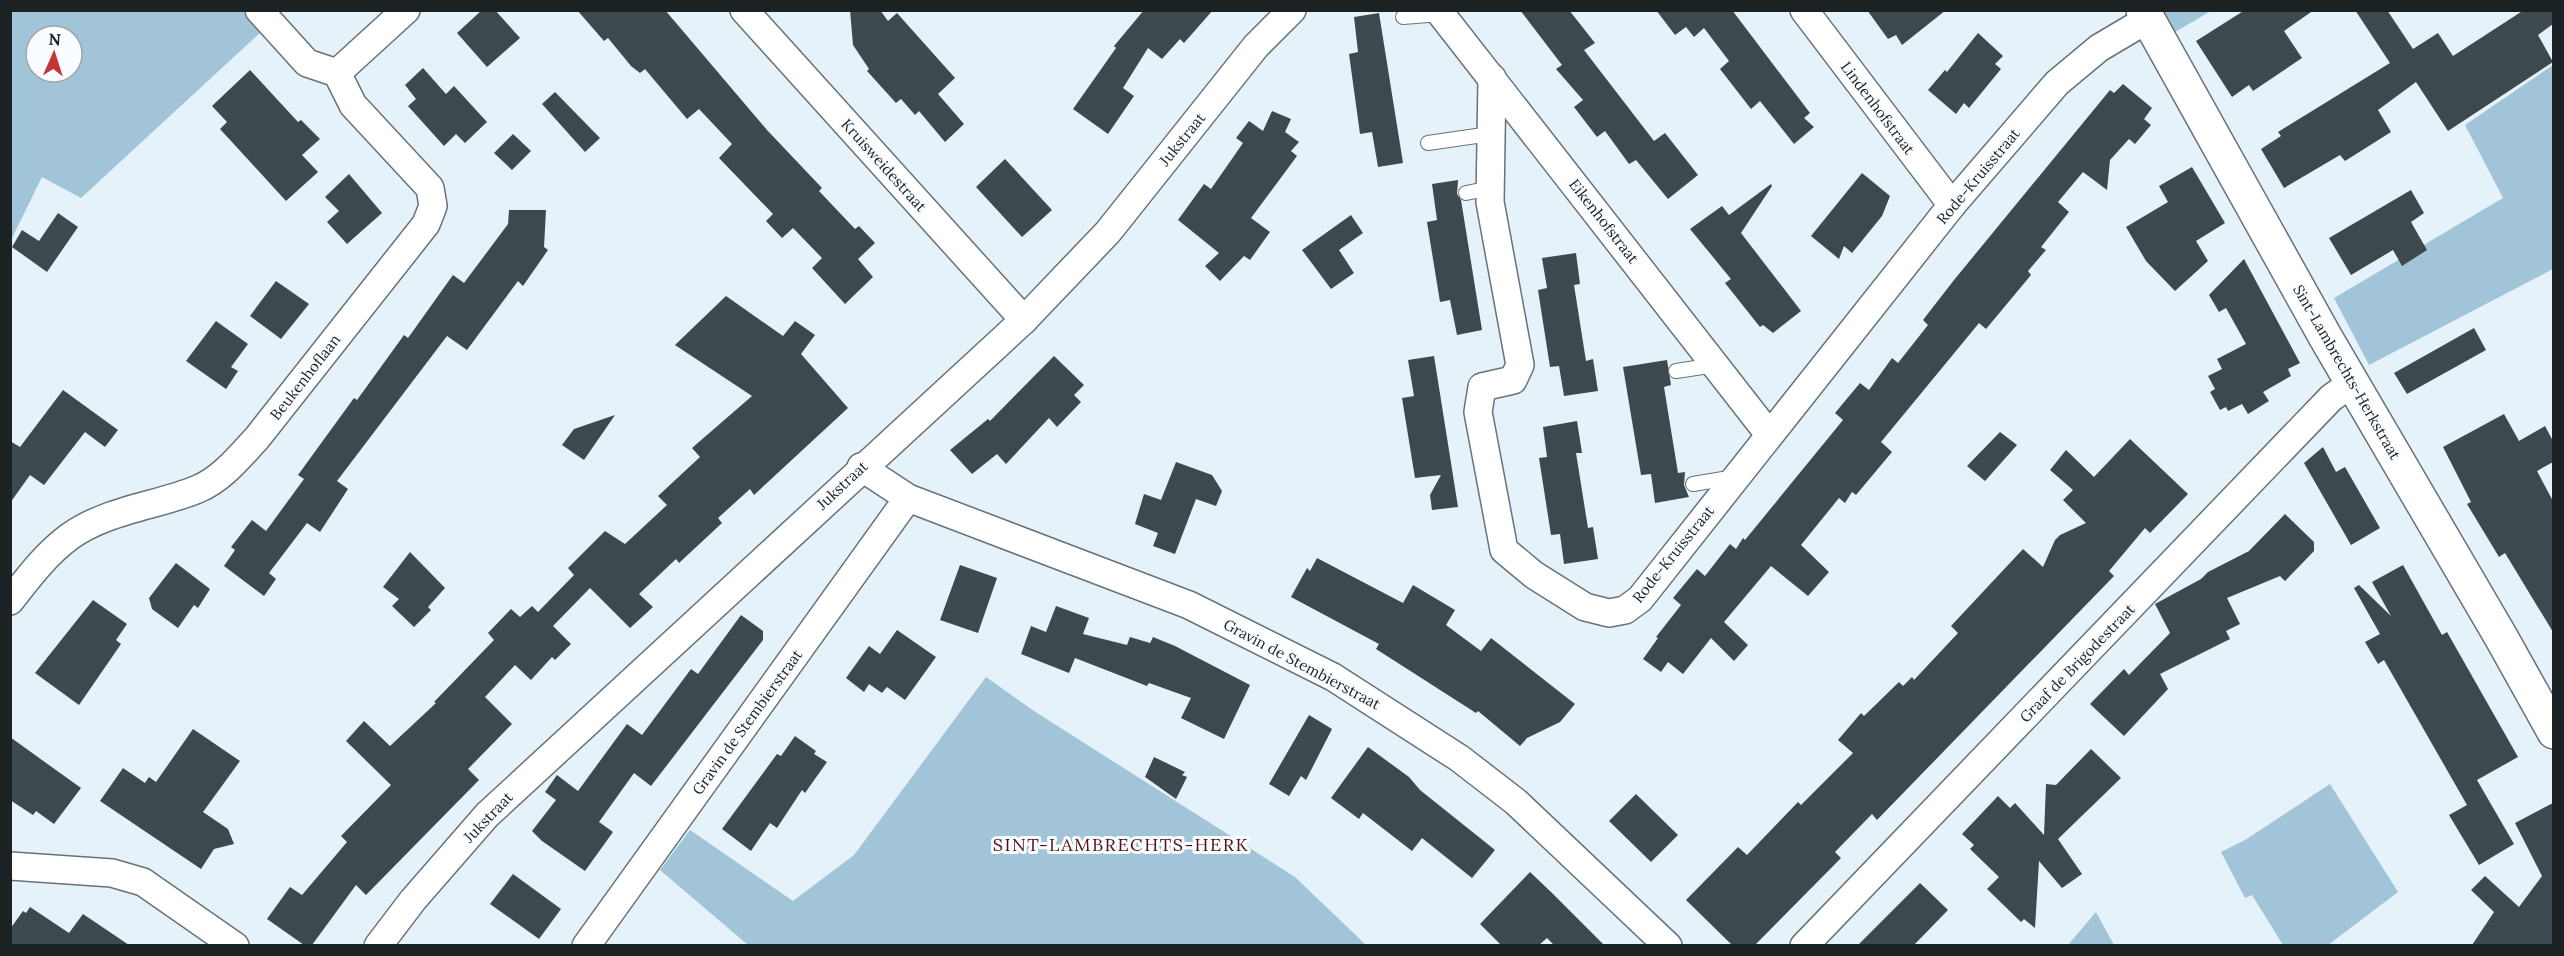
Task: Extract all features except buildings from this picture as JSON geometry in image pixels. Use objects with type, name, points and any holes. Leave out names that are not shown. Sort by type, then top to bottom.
[{"type":"street","points":[[259,10],[307,63],[337,73],[406,10]]},
{"type":"street","name":"Kruisweidestraat","points":[[744,10],[1024,320]]},
{"type":"street","name":"Jukstraat","points":[[378,945],[413,900],[487,815],[861,467],[1024,320],[1108,232],[1256,46],[1292,10]]},
{"type":"street","name":"Lindenhofstraat","points":[[1804,10],[1952,205]]},
{"type":"street","name":"Eikenhofstraat","points":[[1439,12],[1768,433]]},
{"type":"street","name":"Rode-Kruisstraat","points":[[1492,78],[1490,134],[1478,190],[1490,202],[1520,365],[1513,380],[1482,387],[1478,405],[1494,506],[1504,550],[1534,575],[1585,608],[1609,613],[1625,610],[1640,599],[1768,433],[1952,205],[2057,83],[2099,48],[2145,15]]},
{"type":"street","name":"Sint-Lambrechts-Herkstraat","points":[[2145,15],[2553,732]]},
{"type":"street","name":"Beukenhoflaan","points":[[10,601],[36,566],[70,536],[109,518],[200,488],[227,469],[257,438],[426,224],[433,206],[430,188],[353,105],[337,73]]},
{"type":"street","name":"Graaf de Brigodestraat","points":[[1804,945],[2331,398],[2352,382]]},
{"type":"street","name":"Gravin de Stembierstraat","points":[[861,467],[908,498],[1189,605],[1333,677],[1459,758],[1516,802],[1668,945]]},
{"type":"street","name":"Gravin de Stembierstraat","points":[[586,945],[908,498]]},
{"type":"street","points":[[10,866],[112,873],[142,882],[235,945]]},
{"type":"lane","points":[[1402,17],[1439,12]]},
{"type":"lane","points":[[1428,143],[1490,134]]},
{"type":"lane","points":[[1676,371],[1716,365]]},
{"type":"lane","points":[[1693,484],[1735,477]]},
{"type":"shaded area","points":[[11,11],[242,11],[261,32],[81,198],[42,177],[11,240]]},
{"type":"shaded area","points":[[2162,11],[2211,11],[2175,32]]},
{"type":"shaded area","points":[[2553,65],[2553,269],[2369,365],[2334,298],[2503,198],[2465,125]]},
{"type":"shaded area","points":[[986,677],[1034,711],[1295,877],[1366,945],[748,945],[660,870],[690,830],[793,901],[854,855]]},
{"type":"shaded area","points":[[2330,784],[2398,892],[2328,945],[2283,945],[2252,895],[2245,898],[2221,852],[2245,840]]},
{"type":"shaded area","points":[[2096,912],[2114,945],[2068,945]]},
{"type":"district","name":"SINT-LAMBRECHTS-HERK","points":[[1121,844]]}]
